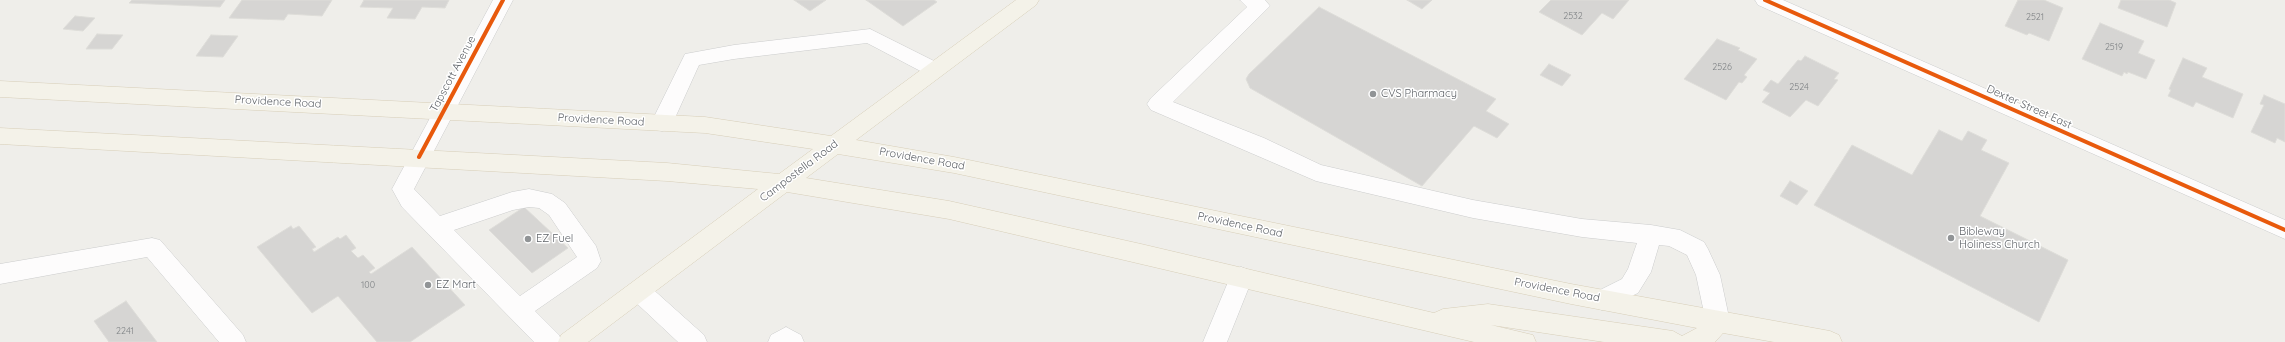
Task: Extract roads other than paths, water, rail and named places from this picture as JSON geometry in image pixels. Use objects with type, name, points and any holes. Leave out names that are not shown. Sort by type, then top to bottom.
[{"type":"main road","name":"Campostella Road","points":[[570,342],[1029,0]]},
{"type":"main road","name":"Providence Road","points":[[0,89],[706,125],[836,144],[954,165],[1602,300],[1830,342]]},
{"type":"main road","points":[[0,136],[419,157],[667,172],[782,183],[949,210],[1424,321],[1524,342]]},
{"type":"main road","points":[[1424,321],[1488,314],[1673,342]]},
{"type":"main road","points":[[1692,342],[1703,338],[1718,322]]},
{"type":"street","name":"Tapscott Avenue","points":[[436,226],[410,201],[403,189],[406,180],[503,0]]},
{"type":"street","points":[[1250,0],[1260,6],[1158,104],[1256,144],[1316,172],[1473,209],[1582,228],[1672,237],[1696,250],[1708,275],[1718,322]]},
{"type":"street","name":"Dexter Street East","points":[[1765,0],[2285,230]]},
{"type":"street","points":[[662,123],[692,59],[734,52],[870,36],[935,70]]},
{"type":"street","points":[[518,310],[589,261],[588,253],[557,209],[544,200],[529,198],[512,201],[436,226],[518,310],[550,342]]},
{"type":"street","points":[[1602,300],[1630,286],[1639,272],[1651,234]]},
{"type":"street","points":[[0,274],[152,247],[234,342]]},
{"type":"street","points":[[1215,342],[1240,277]]},
{"type":"street","points":[[638,291],[695,342]]},
{"type":"street","points":[[780,342],[786,337],[792,342]]},
{"type":"place","name":"CVS Pharmacy","points":[[1373,94]]},
{"type":"place","name":"Bibleway Holiness Church","points":[[1951,238]]},
{"type":"place","name":"EZ Fuel","points":[[528,239]]},
{"type":"place","name":"EZ Mart","points":[[428,285]]}]
